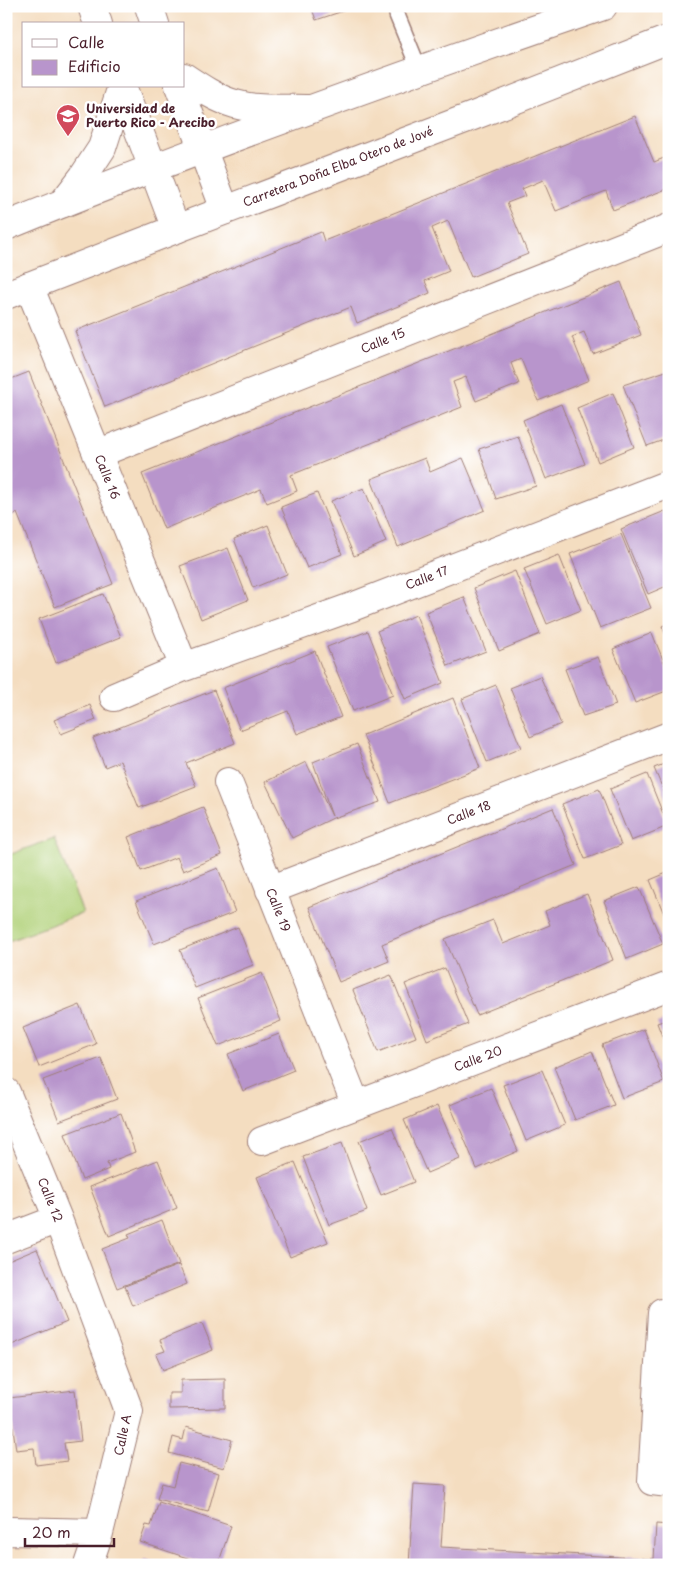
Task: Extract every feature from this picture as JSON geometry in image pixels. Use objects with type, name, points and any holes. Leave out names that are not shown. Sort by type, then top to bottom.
[{"type":"street","points":[[92,6],[97,22]]},
{"type":"street","points":[[149,6],[154,22]]},
{"type":"street","points":[[6,226],[309,109],[603,6]]},
{"type":"street","name":"Carretera Doña Elba Otero de Jové","points":[[18,291],[473,116],[669,38]]},
{"type":"street","points":[[185,77],[200,88],[234,104],[256,108],[309,109]]},
{"type":"street","points":[[63,203],[102,148],[121,88]]},
{"type":"street","points":[[123,88],[176,229]]},
{"type":"street","points":[[180,88],[225,210]]},
{"type":"street","name":"Calle 15","points":[[97,454],[669,228]]},
{"type":"street","name":"Calle 16","points":[[18,291],[97,454],[184,667]]},
{"type":"street","name":"Calle 17","points":[[184,667],[361,603],[669,484]]},
{"type":"street","points":[[114,697],[184,667]]},
{"type":"street","name":"Calle 18","points":[[270,890],[669,736]]},
{"type":"street","name":"Calle 19","points":[[228,782],[356,1105]]},
{"type":"street","name":"Calle 20","points":[[262,1141],[669,986]]},
{"type":"street","name":"Calle 12","points":[[6,1092],[58,1219],[91,1309]]},
{"type":"street","points":[[6,1239],[58,1219]]},
{"type":"street","name":"Calle A","points":[[88,1565],[99,1533],[129,1411],[91,1309]]},
{"type":"street","points":[[662,1313],[652,1481],[669,1484]]},
{"type":"street","points":[[6,1532],[99,1533]]},
{"type":"lane","points":[[397,15],[419,69]]},
{"type":"green space","points":[[54,838],[83,913],[6,942],[6,856]]},
{"type":"building","points":[[311,6],[355,6],[355,7],[316,20]]},
{"type":"building","points":[[635,116],[654,162],[669,156],[669,188],[613,210],[606,191],[556,211],[543,180],[522,189],[525,196],[507,203],[528,254],[471,277],[448,221],[432,228],[449,271],[425,281],[430,293],[357,323],[351,307],[105,407],[75,331],[321,232],[324,241]]},
{"type":"building","points":[[621,282],[641,335],[593,354],[584,332],[572,337],[589,380],[538,401],[521,359],[511,363],[519,384],[476,401],[466,377],[453,382],[462,407],[291,475],[297,491],[267,503],[261,489],[164,529],[142,474]]},
{"type":"building","points":[[669,370],[669,438],[647,446],[623,385]]},
{"type":"building","points":[[29,372],[113,584],[55,607],[17,513],[6,518],[6,381]]},
{"type":"building","points":[[613,393],[634,447],[598,462],[577,408]]},
{"type":"building","points":[[561,404],[585,464],[546,479],[523,420]]},
{"type":"building","points":[[518,436],[536,486],[496,499],[479,449]]},
{"type":"building","points":[[425,458],[430,472],[463,458],[485,510],[398,547],[371,479]]},
{"type":"building","points":[[364,488],[386,542],[354,556],[331,501]]},
{"type":"building","points":[[317,493],[342,554],[307,568],[281,507]]},
{"type":"building","points":[[665,511],[669,521],[669,585],[648,594],[621,529]]},
{"type":"building","points":[[268,525],[287,574],[253,588],[234,539]]},
{"type":"building","points":[[621,534],[651,608],[600,628],[570,554]]},
{"type":"building","points":[[228,548],[248,600],[201,619],[180,566]]},
{"type":"building","points":[[559,555],[581,610],[547,624],[524,569]]},
{"type":"building","points":[[515,571],[540,634],[499,651],[474,588]]},
{"type":"building","points":[[103,594],[121,637],[56,663],[39,619]]},
{"type":"building","points":[[464,597],[486,651],[448,666],[426,612]]},
{"type":"building","points":[[416,615],[443,683],[405,699],[377,631]]},
{"type":"building","points":[[669,623],[669,643],[662,626]]},
{"type":"building","points":[[368,631],[393,695],[353,711],[327,647]]},
{"type":"building","points":[[652,633],[669,674],[669,690],[635,703],[613,649]]},
{"type":"building","points":[[315,651],[341,717],[297,734],[288,711],[240,730],[223,688]]},
{"type":"building","points":[[598,657],[616,705],[583,716],[565,669]]},
{"type":"building","points":[[540,676],[561,724],[530,737],[510,688]]},
{"type":"building","points":[[496,685],[521,748],[487,762],[462,699]]},
{"type":"building","points":[[214,690],[235,743],[186,763],[196,786],[139,808],[120,761],[105,767],[93,738]]},
{"type":"building","points":[[453,698],[480,768],[390,803],[363,735]]},
{"type":"building","points":[[90,705],[96,720],[61,734],[54,720]]},
{"type":"building","points":[[357,744],[380,802],[333,818],[292,838],[265,782],[306,762],[332,816],[313,762]]},
{"type":"building","points":[[669,762],[669,804],[654,768]]},
{"type":"building","points":[[647,774],[668,826],[631,841],[610,789]]},
{"type":"building","points":[[599,789],[621,845],[585,859],[562,804]]},
{"type":"building","points":[[203,807],[222,855],[183,871],[177,857],[141,871],[128,837]]},
{"type":"building","points":[[553,808],[576,865],[382,944],[389,961],[339,982],[309,907]]},
{"type":"building","points":[[218,868],[235,912],[154,944],[136,901]]},
{"type":"building","points":[[669,872],[669,926],[650,880]]},
{"type":"building","points":[[639,887],[663,944],[627,959],[604,901]]},
{"type":"building","points":[[587,894],[613,960],[477,1015],[445,939],[493,920],[503,944],[550,925],[545,911]]},
{"type":"building","points":[[238,927],[253,965],[195,988],[180,950]]},
{"type":"building","points":[[445,968],[468,1024],[427,1040],[405,984]]},
{"type":"building","points":[[262,973],[281,1021],[218,1046],[198,998]]},
{"type":"building","points":[[391,975],[416,1037],[378,1052],[353,990]]},
{"type":"building","points":[[80,1005],[96,1044],[39,1067],[23,1028]]},
{"type":"building","points":[[669,1019],[669,1054],[657,1023]]},
{"type":"building","points":[[644,1029],[664,1082],[622,1098],[602,1045]]},
{"type":"building","points":[[279,1034],[294,1070],[243,1091],[228,1054]]},
{"type":"building","points":[[592,1051],[614,1105],[575,1120],[554,1067]]},
{"type":"building","points":[[101,1058],[117,1099],[59,1121],[43,1080]]},
{"type":"building","points":[[542,1070],[565,1125],[526,1141],[503,1085]]},
{"type":"building","points":[[491,1088],[518,1151],[477,1169],[450,1105]]},
{"type":"building","points":[[437,1106],[460,1159],[427,1173],[404,1120]]},
{"type":"building","points":[[121,1113],[135,1152],[107,1163],[109,1169],[82,1180],[65,1134]]},
{"type":"building","points":[[392,1128],[414,1182],[381,1195],[359,1141]]},
{"type":"building","points":[[342,1143],[367,1211],[329,1225],[303,1157]]},
{"type":"building","points":[[158,1160],[177,1208],[109,1236],[90,1187]]},
{"type":"building","points":[[295,1162],[328,1242],[290,1257],[257,1177]]},
{"type":"building","points":[[162,1220],[179,1264],[117,1288],[102,1249],[130,1238],[128,1234]]},
{"type":"building","points":[[37,1249],[67,1322],[9,1346],[6,1340],[6,1262]]},
{"type":"building","points":[[179,1265],[187,1284],[133,1306],[125,1286]]},
{"type":"building","points":[[202,1323],[213,1350],[163,1370],[156,1354],[165,1351],[160,1340]]},
{"type":"building","points":[[225,1379],[225,1408],[169,1409],[169,1393],[181,1393],[181,1380]]},
{"type":"building","points":[[75,1390],[81,1441],[64,1443],[67,1461],[36,1465],[34,1448],[16,1450],[9,1398]]},
{"type":"building","points":[[186,1427],[232,1440],[224,1468],[169,1453],[173,1437],[183,1440]]},
{"type":"building","points":[[179,1463],[219,1473],[208,1512],[157,1499],[162,1483],[173,1486]]},
{"type":"building","points":[[414,1484],[445,1486],[441,1547],[654,1559],[656,1524],[669,1525],[669,1565],[409,1565]]},
{"type":"building","points":[[159,1502],[231,1526],[218,1565],[208,1565],[140,1542],[146,1525],[151,1526]]},
{"type":"building","points":[[145,1559],[161,1564],[161,1565],[143,1565]]},
{"type":"place","name":"Universidad de Puerto Rico - Arecibo","points":[[68,137]]}]
